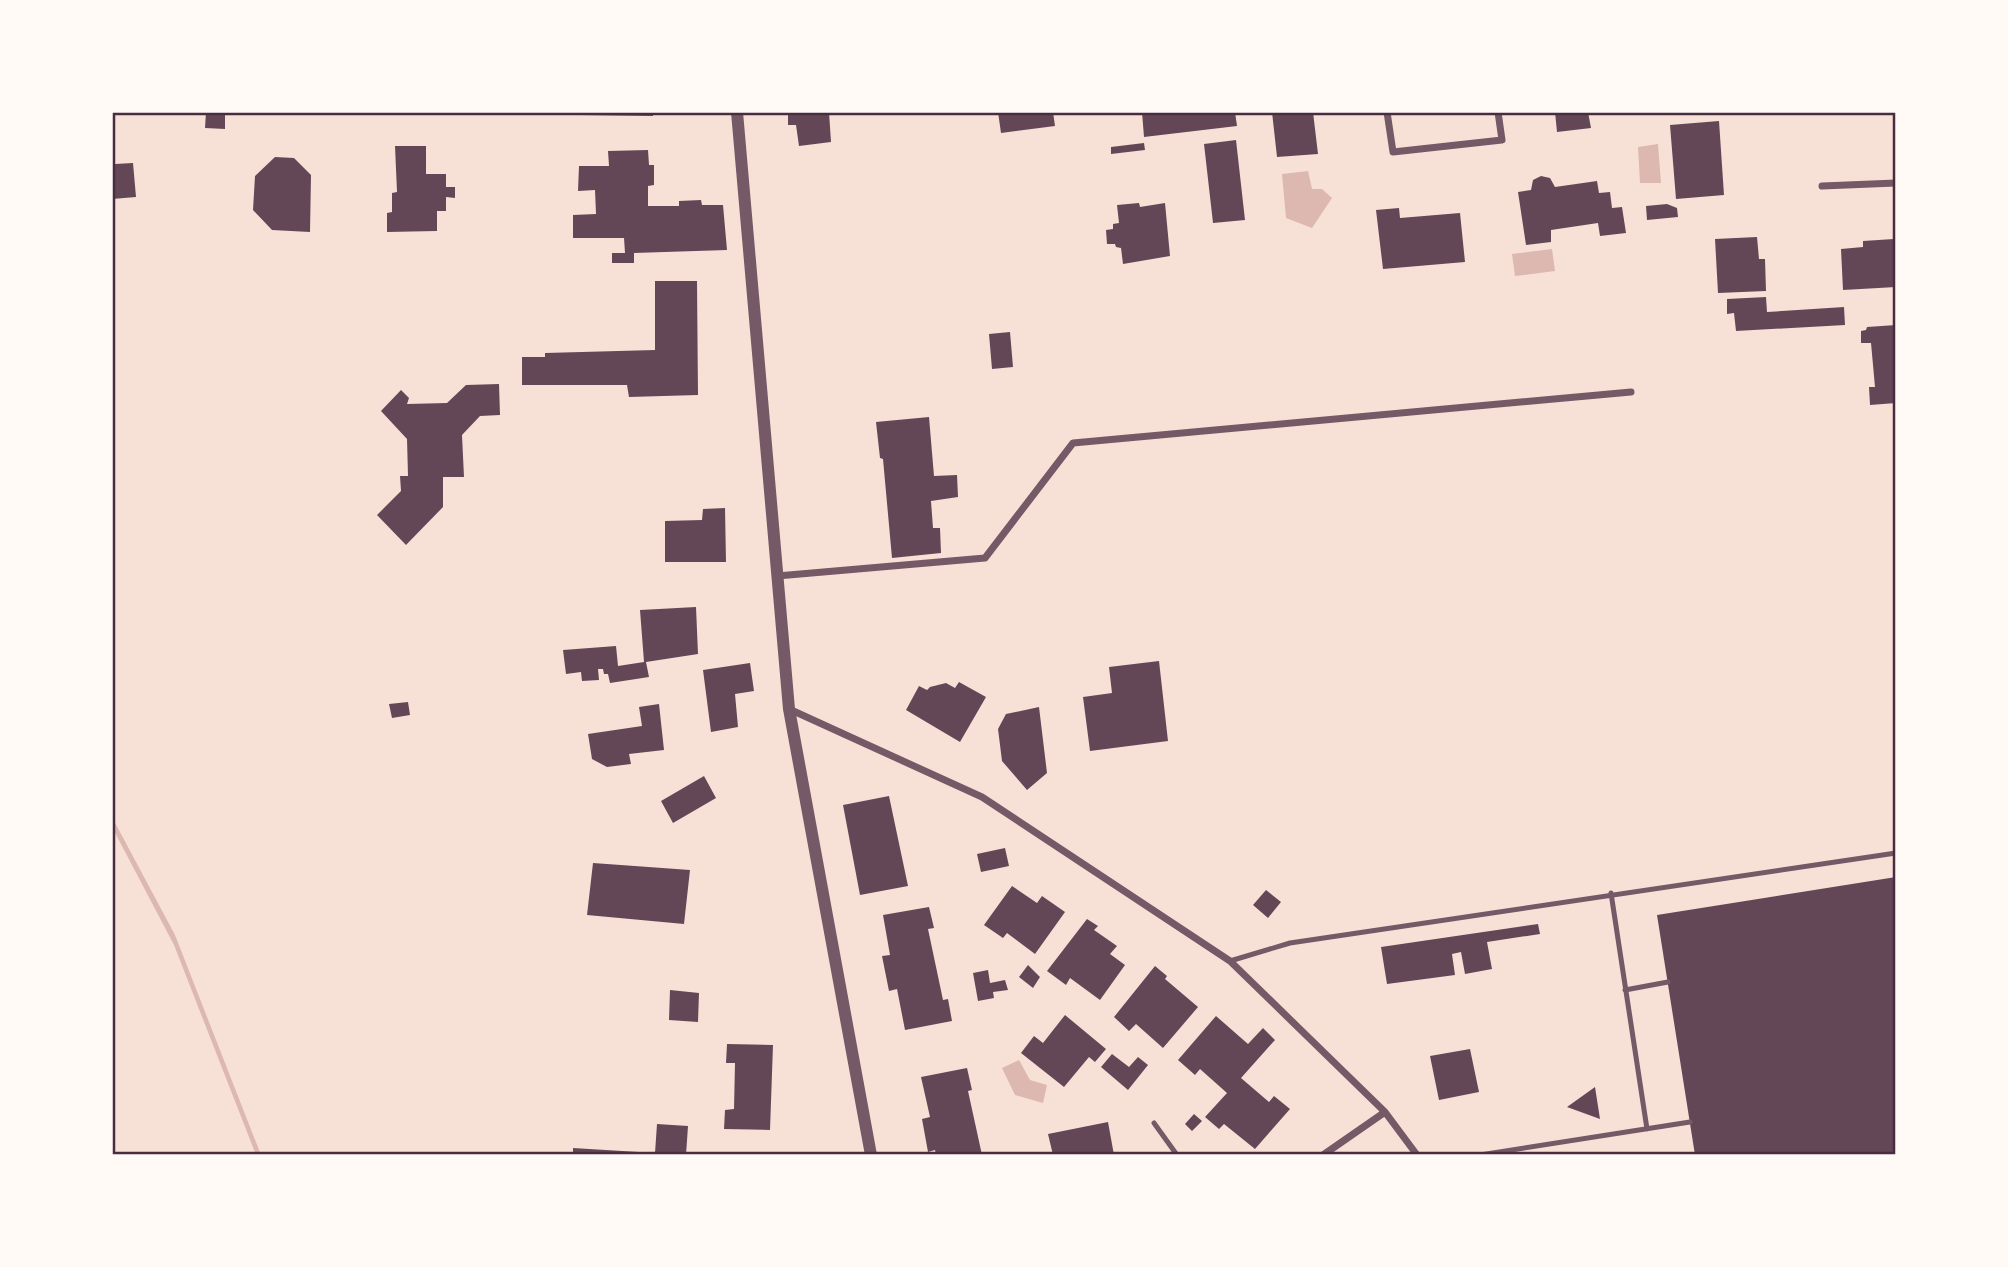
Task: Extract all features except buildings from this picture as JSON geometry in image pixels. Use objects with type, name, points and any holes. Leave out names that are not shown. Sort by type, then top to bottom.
[{"type":"street","points":[[737,112],[789,709],[872,1155]]},
{"type":"street","points":[[1387,112],[1393,152],[1502,140],[1498,112]]},
{"type":"street","points":[[1822,186],[1896,183]]},
{"type":"street","points":[[777,576],[985,558],[1073,443],[1631,392]]},
{"type":"street","points":[[789,709],[982,797],[1230,961],[1385,1112],[1417,1155]]},
{"type":"street","points":[[1323,1155],[1385,1112]]},
{"type":"lane","points":[[1230,961],[1290,943],[1611,893],[1896,853]]},
{"type":"lane","points":[[1611,893],[1647,1129]]},
{"type":"lane","points":[[1625,990],[1668,982]]},
{"type":"lane","points":[[1480,1155],[1690,1122]]},
{"type":"lane","points":[[1154,1123],[1177,1155]]},
{"type":"shaded area","points":[[1658,144],[1661,183],[1640,183],[1638,147]]},
{"type":"shaded area","points":[[1308,171],[1312,189],[1322,189],[1332,198],[1312,228],[1286,218],[1282,174]]},
{"type":"shaded area","points":[[1552,249],[1555,271],[1515,276],[1512,254]]},
{"type":"shaded area","points":[[112,817],[175,935],[261,1155],[256,1155],[174,945],[112,827]]},
{"type":"shaded area","points":[[1019,1060],[1030,1080],[1047,1085],[1043,1103],[1015,1095],[1002,1068]]}]
